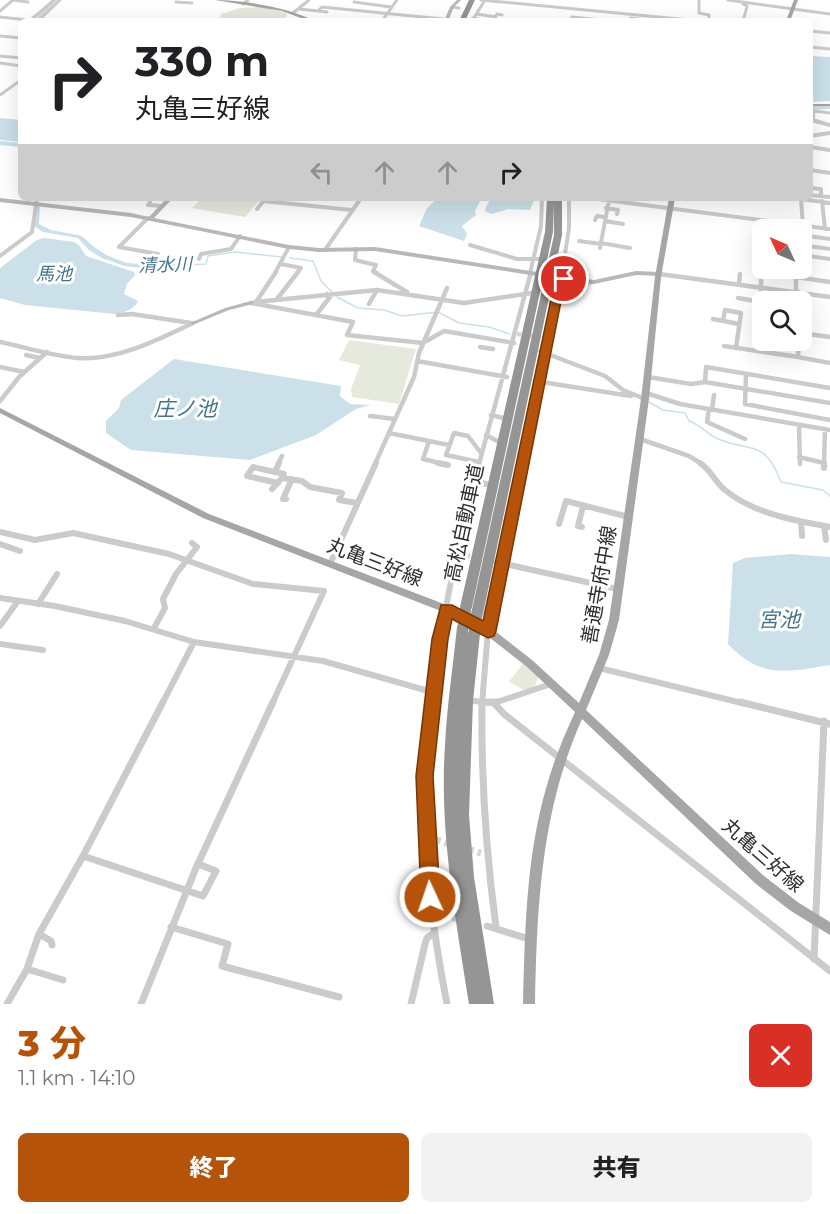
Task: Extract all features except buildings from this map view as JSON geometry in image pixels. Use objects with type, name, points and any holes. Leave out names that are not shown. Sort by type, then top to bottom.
[{"type":"highway","points":[[458,18],[465,0]]},
{"type":"highway","points":[[459,18],[471,0]]},
{"type":"highway","name":"高松自動車道","points":[[486,1004],[467,877],[462,815],[467,701],[475,631],[471,610],[549,232],[551,201]]},
{"type":"highway","name":"高松自動車道","points":[[471,610],[558,235],[558,201]]},
{"type":"highway","name":"高松自動車道","points":[[475,631],[451,746],[456,874],[477,1004]]},
{"type":"main road","points":[[217,0],[293,13],[306,18]]},
{"type":"main road","points":[[790,18],[795,0]]},
{"type":"main road","points":[[813,105],[830,105]]},
{"type":"main road","name":"善通寺府中線","points":[[529,1004],[535,868],[541,827],[560,758],[599,668],[612,630],[646,396],[659,274],[671,201]]},
{"type":"main road","name":"丸亀三好線","points":[[0,410],[190,508],[446,609],[475,631],[529,663],[760,880],[815,921],[830,929]]},
{"type":"street","points":[[0,11],[13,0],[28,2]]},
{"type":"street","points":[[34,18],[54,0]]},
{"type":"street","points":[[41,18],[60,0]]},
{"type":"street","points":[[243,4],[248,0]]},
{"type":"street","points":[[293,13],[309,0]]},
{"type":"street","points":[[384,18],[395,0]]},
{"type":"street","points":[[448,18],[452,7],[459,0]]},
{"type":"street","points":[[474,18],[484,0],[614,12],[647,18]]},
{"type":"street","points":[[699,0],[699,13],[709,15],[709,18]]},
{"type":"street","points":[[729,0],[830,14]]},
{"type":"street","points":[[729,0],[747,4],[744,18]]},
{"type":"street","points":[[176,2],[189,2]]},
{"type":"street","points":[[182,8],[189,2]]},
{"type":"street","points":[[354,2],[391,7]]},
{"type":"street","points":[[340,9],[344,5]]},
{"type":"street","points":[[313,15],[322,7],[427,18]]},
{"type":"street","points":[[452,7],[459,8]]},
{"type":"street","points":[[299,9],[318,10],[325,13]]},
{"type":"street","points":[[611,18],[614,12]]},
{"type":"street","points":[[477,14],[492,18]]},
{"type":"street","points":[[498,18],[502,15]]},
{"type":"street","points":[[0,17],[18,19]]},
{"type":"street","points":[[813,31],[830,33]]},
{"type":"street","points":[[0,36],[18,38]]},
{"type":"street","points":[[813,46],[830,49]]},
{"type":"street","points":[[0,56],[18,57]]},
{"type":"street","points":[[0,63],[18,66]]},
{"type":"street","points":[[1,93],[18,82]]},
{"type":"street","points":[[813,114],[814,111],[830,113]]},
{"type":"street","points":[[813,121],[830,125],[830,121]]},
{"type":"street","points":[[813,136],[830,133]]},
{"type":"street","points":[[822,134],[822,148]]},
{"type":"street","points":[[813,147],[830,150]]},
{"type":"street","points":[[813,170],[830,173]]},
{"type":"street","points":[[813,188],[821,189],[821,196]]},
{"type":"street","points":[[813,195],[830,198]]},
{"type":"street","points":[[0,200],[18,200]]},
{"type":"street","points":[[813,200],[830,203]]},
{"type":"street","points":[[0,256],[32,232],[36,201]]},
{"type":"street","points":[[42,201],[149,218],[289,247],[397,252],[534,274]]},
{"type":"street","points":[[158,254],[119,246],[167,201]]},
{"type":"street","points":[[257,209],[263,201]]},
{"type":"street","points":[[281,201],[352,210]]},
{"type":"street","points":[[325,250],[359,201]]},
{"type":"street","points":[[447,1004],[433,934],[430,839],[425,776],[436,693],[440,639],[453,572],[461,555],[460,534],[491,415],[504,377],[524,294],[534,274],[534,258],[543,226],[542,201]]},
{"type":"street","points":[[531,939],[492,926],[484,853],[481,772],[482,702],[475,631],[498,562],[518,489],[531,426],[542,352],[558,289],[558,277],[564,262],[569,201]]},
{"type":"street","points":[[601,245],[604,239],[604,219],[609,201]]},
{"type":"street","points":[[617,201],[752,220]]},
{"type":"street","points":[[801,201],[802,219]]},
{"type":"street","points":[[812,227],[827,229],[822,201]]},
{"type":"street","points":[[150,202],[148,205],[162,206]]},
{"type":"street","points":[[606,208],[618,210],[617,214]]},
{"type":"street","points":[[595,220],[597,216],[623,224]]},
{"type":"street","points":[[199,259],[201,254],[231,249],[240,236]]},
{"type":"street","points":[[812,237],[830,239]]},
{"type":"street","points":[[579,241],[630,248]]},
{"type":"street","points":[[470,245],[517,259],[542,259]]},
{"type":"street","points":[[253,303],[286,258],[289,247]]},
{"type":"street","points":[[812,247],[830,249]]},
{"type":"street","points":[[356,249],[355,260],[376,265],[373,271],[408,293]]},
{"type":"street","points":[[812,257],[830,259]]},
{"type":"street","points":[[556,261],[564,262]]},
{"type":"street","points":[[277,299],[301,268],[281,264]]},
{"type":"street","points":[[551,290],[636,273],[788,291]]},
{"type":"street","points":[[740,274],[740,284]]},
{"type":"street","points":[[558,277],[591,282]]},
{"type":"street","points":[[738,292],[738,300],[761,302],[761,279]]},
{"type":"street","points":[[812,279],[830,282]]},
{"type":"street","points":[[280,283],[288,285]]},
{"type":"street","points":[[330,564],[414,377],[423,343],[447,288]]},
{"type":"street","points":[[369,304],[377,290]]},
{"type":"street","points":[[0,342],[78,358],[113,355],[146,345],[227,309],[277,299],[377,290],[408,293],[441,301],[472,303],[532,293]]},
{"type":"street","points":[[316,315],[330,297],[327,294]]},
{"type":"street","points":[[812,294],[830,297]]},
{"type":"street","points":[[253,303],[353,322],[347,334],[423,343],[444,331],[512,342]]},
{"type":"street","points":[[322,307],[331,309]]},
{"type":"street","points":[[723,321],[725,310],[741,313],[732,357]]},
{"type":"street","points":[[118,315],[132,314],[193,323]]},
{"type":"street","points":[[713,319],[739,324]]},
{"type":"street","points":[[812,335],[830,337]]},
{"type":"street","points":[[487,337],[482,347],[493,349]]},
{"type":"street","points":[[724,346],[830,363]]},
{"type":"street","points":[[798,351],[798,357]]},
{"type":"street","points":[[0,400],[24,372],[47,352]]},
{"type":"street","points":[[542,352],[605,376],[623,390],[711,410],[828,430],[824,466],[799,457]]},
{"type":"street","points":[[26,355],[40,358]]},
{"type":"street","points":[[417,361],[504,377]]},
{"type":"street","points":[[0,367],[24,372]]},
{"type":"street","points":[[705,382],[706,367],[830,388]]},
{"type":"street","points":[[746,374],[745,405],[830,420]]},
{"type":"street","points":[[648,376],[691,384],[705,382],[830,403]]},
{"type":"street","points":[[537,381],[646,396]]},
{"type":"street","points":[[714,395],[707,422],[745,439]]},
{"type":"street","points":[[491,415],[502,418]]},
{"type":"street","points":[[370,416],[395,419]]},
{"type":"street","points":[[520,423],[531,426]]},
{"type":"street","points":[[799,425],[800,464]]},
{"type":"street","points":[[389,433],[449,445]]},
{"type":"street","points":[[479,462],[446,455],[454,433],[468,436],[481,453]]},
{"type":"street","points":[[486,435],[497,441]]},
{"type":"street","points":[[640,439],[653,445],[673,449],[703,464],[724,489],[765,513],[827,526],[826,540]]},
{"type":"street","points":[[429,441],[423,459],[448,465]]},
{"type":"street","points":[[514,450],[525,456]]},
{"type":"street","points":[[275,472],[282,456]]},
{"type":"street","points":[[272,489],[278,483],[282,478],[284,474],[253,467],[247,476],[278,483]]},
{"type":"street","points":[[282,478],[302,481],[310,487],[342,493],[339,500],[357,503]]},
{"type":"street","points":[[286,500],[284,499],[292,479]]},
{"type":"street","points":[[474,481],[486,484]]},
{"type":"street","points":[[506,487],[518,489]]},
{"type":"street","points":[[559,524],[566,501],[583,506],[592,505],[629,517]]},
{"type":"street","points":[[582,527],[578,526],[583,506]]},
{"type":"street","points":[[801,522],[802,536]]},
{"type":"street","points":[[0,532],[38,541],[50,539],[61,532],[73,533],[186,560],[212,568],[225,576],[264,586],[299,587],[324,591],[295,657],[276,691],[186,891],[141,1004]]},
{"type":"street","points":[[7,534],[0,542],[20,551]]},
{"type":"street","points":[[154,628],[165,608],[163,599],[186,560],[197,547],[192,543]]},
{"type":"street","points":[[498,562],[618,589]]},
{"type":"street","points":[[38,604],[56,576],[46,577]]},
{"type":"street","points":[[0,598],[154,628],[195,642],[323,661],[436,693]]},
{"type":"street","points":[[0,626],[18,601]]},
{"type":"street","points":[[7,1004],[27,969],[39,934],[83,856],[195,642]]},
{"type":"street","points":[[0,644],[20,650],[44,650]]},
{"type":"street","points":[[599,668],[827,723],[826,789],[814,959]]},
{"type":"street","points":[[474,701],[494,703],[551,684]]},
{"type":"street","points":[[494,703],[504,714],[830,971]]},
{"type":"street","points":[[83,856],[203,896],[216,871],[198,864]]},
{"type":"street","points":[[432,913],[442,915]]},
{"type":"street","points":[[171,927],[228,944],[222,966],[339,996]]},
{"type":"street","points":[[39,934],[51,941],[52,945]]},
{"type":"street","points":[[411,1004],[425,944],[427,938],[433,934]]},
{"type":"street","points":[[27,969],[63,980]]},
{"type":"shaded area","points":[[260,7],[287,14],[286,18],[219,18],[221,14],[240,8]]},
{"type":"shaded area","points":[[199,201],[258,201],[245,217],[192,208]]},
{"type":"shaded area","points":[[349,340],[416,349],[399,404],[352,397],[351,389],[360,365],[339,360]]},
{"type":"shaded area","points":[[523,663],[538,677],[535,687],[524,690],[509,682]]},
{"type":"water","points":[[813,56],[830,57],[830,101],[813,102]]},
{"type":"water","points":[[0,118],[18,120],[18,142],[0,140]]},
{"type":"water","points":[[435,201],[480,201],[475,211],[476,215],[462,226],[467,234],[464,241],[419,226],[427,208]]},
{"type":"water","points":[[489,201],[534,201],[530,210],[508,209],[492,214],[486,212],[485,209]]},
{"type":"water","name":"馬池","points":[[44,238],[74,242],[79,245],[86,256],[134,272],[135,275],[127,284],[124,294],[138,301],[134,307],[115,314],[25,305],[0,298],[0,268],[37,240]]},
{"type":"water","name":"庄ノ池","points":[[174,359],[341,386],[340,396],[350,404],[370,405],[356,409],[316,435],[250,460],[131,450],[106,433],[106,421],[119,408],[121,400]]},
{"type":"water","name":"宮池","points":[[791,554],[830,557],[830,665],[788,671],[763,668],[740,655],[728,644],[733,563],[745,558]]},
{"type":"waterway","points":[[38,18],[56,0]]},
{"type":"waterway","points":[[813,108],[830,107]]},
{"type":"waterway","name":"清水川","points":[[0,143],[18,145]]},
{"type":"waterway","name":"清水川","points":[[37,205],[36,225],[40,228],[80,237],[93,250],[115,262],[150,267],[187,265]]},
{"type":"waterway","name":"清水川","points":[[187,265],[206,264],[208,256],[235,252],[282,257]]},
{"type":"waterway","name":"清水川","points":[[290,258],[313,261],[321,281],[332,292]]},
{"type":"waterway","name":"清水川","points":[[337,297],[358,308],[384,310],[402,316],[438,312],[459,323],[489,327],[510,334]]},
{"type":"waterway","name":"清水川","points":[[649,402],[663,410],[685,413],[689,421],[716,438],[762,453],[769,458],[781,482],[823,490],[830,496]]},
{"type":"tunnel","points":[[517,334],[544,337]]},
{"type":"tunnel","points":[[464,555],[477,558]]},
{"type":"tunnel","points":[[434,839],[452,845]]},
{"type":"tunnel","points":[[467,849],[481,853]]},
{"type":"tunnel","points":[[442,915],[462,920]]},
{"type":"route","points":[[430,897],[425,776],[433,693],[446,609],[488,631],[544,352],[560,280],[564,279]]}]
